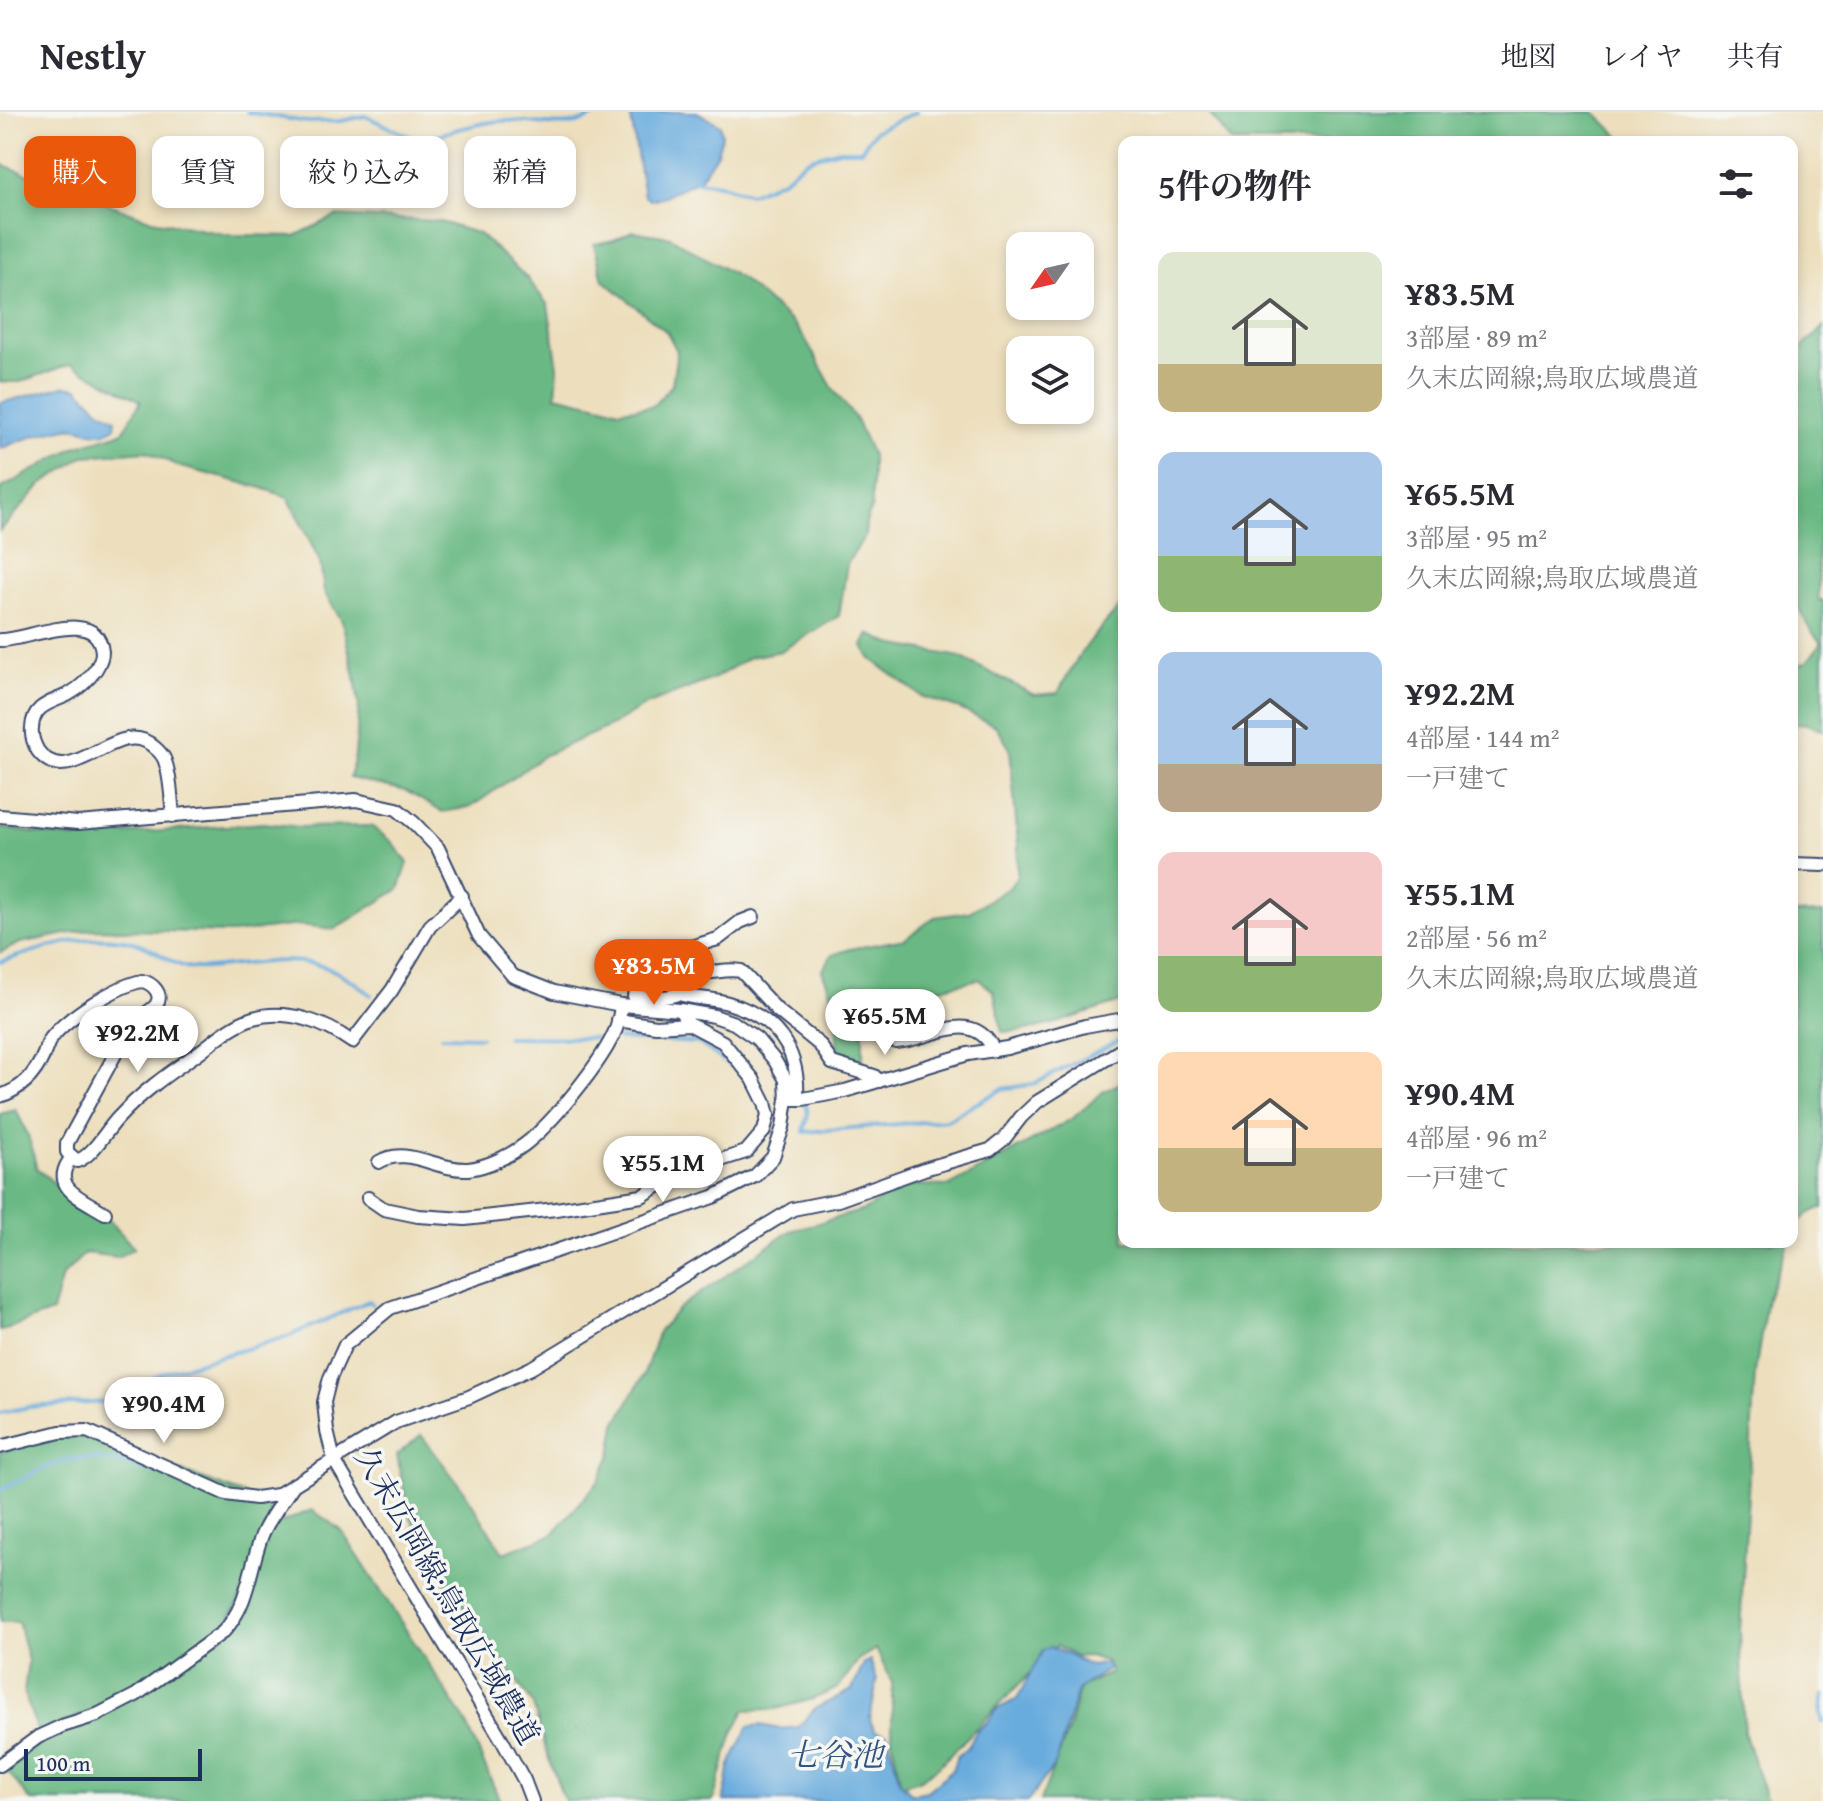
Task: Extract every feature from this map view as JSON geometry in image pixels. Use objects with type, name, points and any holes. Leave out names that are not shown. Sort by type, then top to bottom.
[{"type":"street","points":[[0,640],[68,626],[83,629],[94,637],[102,650],[100,662],[84,683],[36,711],[32,730],[35,745],[50,761],[67,763],[131,737],[151,743],[165,759],[173,816]]},
{"type":"street","name":"久末広岡線;鳥取広域農道","points":[[0,816],[78,823],[356,800],[397,809],[438,848],[479,936],[513,976],[554,992],[621,1005],[680,1010],[734,1023],[757,1039],[786,1080],[792,1099],[783,1127],[773,1157],[755,1176],[713,1197],[390,1308],[345,1345],[330,1378],[324,1402],[334,1460],[502,1740],[532,1801]]},
{"type":"street","points":[[1798,864],[1823,865]]},
{"type":"street","points":[[0,1096],[26,1082],[37,1070],[52,1037],[90,1004],[135,982],[150,982],[157,994],[156,1005],[135,1022],[124,1038],[67,1143],[67,1152],[72,1157],[77,1161],[83,1159],[113,1123],[146,1091],[231,1030],[252,1019],[273,1015],[318,1023],[352,1042],[392,990],[430,926],[462,896]]},
{"type":"street","points":[[679,994],[691,984],[691,972],[677,951],[718,939],[740,922],[753,917]]},
{"type":"street","points":[[691,972],[709,975],[726,970],[741,971],[777,1010],[820,1045],[832,1063],[874,1076],[879,1081]]},
{"type":"street","points":[[634,996],[679,994],[735,1006],[775,1029],[794,1058],[792,1099],[845,1091],[956,1057],[1118,1020]]},
{"type":"street","points":[[899,1002],[871,1025],[909,1018],[922,1019],[896,1042],[968,1027],[983,1034],[994,1050]]},
{"type":"street","points":[[379,1162],[396,1155],[468,1169],[498,1161],[525,1144],[552,1117],[601,1054],[616,1029],[621,1005]]},
{"type":"street","points":[[368,1198],[384,1209],[418,1216],[465,1219],[556,1209],[642,1196],[677,1174],[746,1152],[764,1131],[768,1115],[765,1103],[753,1079],[723,1042],[689,1024],[680,1010]]},
{"type":"street","points":[[618,1020],[656,1026],[689,1024]]},
{"type":"street","points":[[0,1447],[60,1432],[87,1431],[226,1494],[268,1497],[396,1422],[469,1397],[531,1368],[793,1209],[838,1200],[924,1169],[990,1150],[1037,1102],[1118,1052]]},
{"type":"street","points":[[72,1157],[62,1169],[61,1178],[67,1187],[105,1213]]},
{"type":"street","points":[[0,1765],[38,1737],[97,1715],[136,1695],[223,1632],[245,1600],[263,1532],[293,1485]]},
{"type":"green space","points":[[1208,112],[1594,112],[1619,136],[1227,136]]},
{"type":"green space","points":[[0,164],[24,173],[24,208],[119,208],[152,220],[229,235],[295,236],[336,216],[438,221],[479,234],[527,278],[548,305],[558,367],[556,395],[620,410],[653,406],[672,385],[677,351],[667,332],[603,280],[594,244],[614,240],[632,231],[670,237],[740,278],[793,323],[833,389],[855,418],[872,455],[872,506],[865,536],[847,564],[839,616],[781,651],[750,657],[715,678],[646,705],[612,725],[545,755],[471,807],[442,812],[406,791],[350,778],[359,706],[355,677],[342,621],[324,592],[320,562],[288,497],[181,467],[146,451],[84,456],[41,485],[0,531],[0,489],[75,447],[123,432],[141,401],[71,364],[20,382],[0,382]]},
{"type":"green space","points":[[1823,327],[1823,504],[1818,554],[1819,600],[1823,601],[1823,730],[1798,724],[1798,665],[1807,662],[1821,643],[1798,607],[1798,352]]},
{"type":"green space","points":[[1118,609],[1118,1003],[1049,1025],[1002,1032],[994,992],[979,979],[927,991],[908,992],[882,1002],[863,1021],[863,1064],[854,1066],[837,1058],[835,1013],[822,971],[832,955],[905,939],[935,917],[969,912],[1010,887],[1017,876],[1018,845],[1010,749],[996,726],[960,709],[921,696],[871,659],[863,646],[869,634],[891,644],[960,657],[1034,695],[1058,693],[1072,667]]},
{"type":"green space","points":[[264,823],[300,827],[371,826],[392,842],[408,863],[399,889],[335,929],[298,925],[232,933],[92,929],[20,943],[0,953],[0,828],[72,838]]},
{"type":"green space","points":[[1823,913],[1823,1208],[1804,1217],[1798,1224],[1798,914]]},
{"type":"green space","points":[[1118,1084],[1118,1248],[1787,1248],[1767,1298],[1755,1372],[1740,1631],[1744,1732],[1767,1801],[1040,1801],[1069,1729],[1080,1687],[1111,1673],[1107,1662],[1089,1656],[1076,1657],[1057,1646],[938,1767],[919,1780],[901,1786],[892,1739],[892,1683],[876,1649],[859,1659],[838,1688],[776,1709],[745,1710],[733,1733],[713,1801],[565,1801],[532,1702],[436,1569],[408,1511],[397,1455],[421,1435],[467,1495],[503,1553],[552,1535],[598,1482],[611,1455],[616,1424],[644,1374],[659,1331],[679,1308],[790,1231],[864,1210],[905,1185],[950,1186],[1072,1119],[1104,1091]]},
{"type":"green space","points":[[16,1110],[28,1135],[37,1169],[79,1203],[111,1222],[134,1248],[118,1257],[85,1253],[62,1276],[52,1312],[0,1331],[0,1114]]},
{"type":"green space","points":[[59,1436],[91,1437],[272,1507],[243,1594],[224,1626],[121,1699],[38,1733],[24,1693],[28,1661],[18,1622],[0,1622],[0,1452]]},
{"type":"green space","points":[[312,1510],[341,1530],[466,1722],[500,1801],[31,1801],[3,1766],[34,1743],[83,1722],[225,1635],[268,1528]]},
{"type":"water","points":[[630,112],[697,112],[720,125],[722,136],[717,153],[700,179],[663,197],[650,200],[644,196]]},
{"type":"water","points":[[64,386],[78,388],[99,409],[116,419],[115,427],[101,433],[67,428],[0,449],[0,403]]},
{"type":"water","name":"七谷池","points":[[1051,1647],[1091,1666],[1107,1663],[1109,1669],[1078,1689],[1056,1763],[1028,1801],[723,1801],[730,1766],[748,1727],[798,1727],[816,1708],[852,1690],[864,1663],[870,1660],[877,1680],[870,1720],[875,1731],[887,1734],[900,1782],[912,1794],[927,1791],[952,1770],[957,1756],[967,1748],[996,1710],[1017,1699],[1043,1650]]},
{"type":"waterway","points":[[247,112],[307,122],[341,121],[365,116],[420,141],[479,124],[512,121],[564,125],[588,119],[599,112]]},
{"type":"waterway","points":[[694,176],[698,181],[750,194],[785,179],[811,158],[839,150],[861,150],[875,131],[916,112]]},
{"type":"waterway","points":[[0,962],[67,942],[119,940],[143,945],[191,968],[287,961],[320,965],[336,971],[371,995]]},
{"type":"waterway","points":[[441,1036],[481,1037]]},
{"type":"waterway","points":[[507,1037],[594,1038]]},
{"type":"waterway","points":[[619,1039],[699,1043],[729,1065]]},
{"type":"waterway","points":[[804,1102],[808,1114],[804,1132],[947,1120],[1002,1089],[1034,1084],[1118,1041]]},
{"type":"waterway","points":[[0,1413],[29,1407],[119,1401],[162,1373],[287,1337],[369,1301],[372,1304]]},
{"type":"waterway","points":[[0,1490],[47,1467],[77,1459],[120,1463],[176,1478]]},
{"type":"waterway","points":[[1823,1695],[1823,1722]]}]
